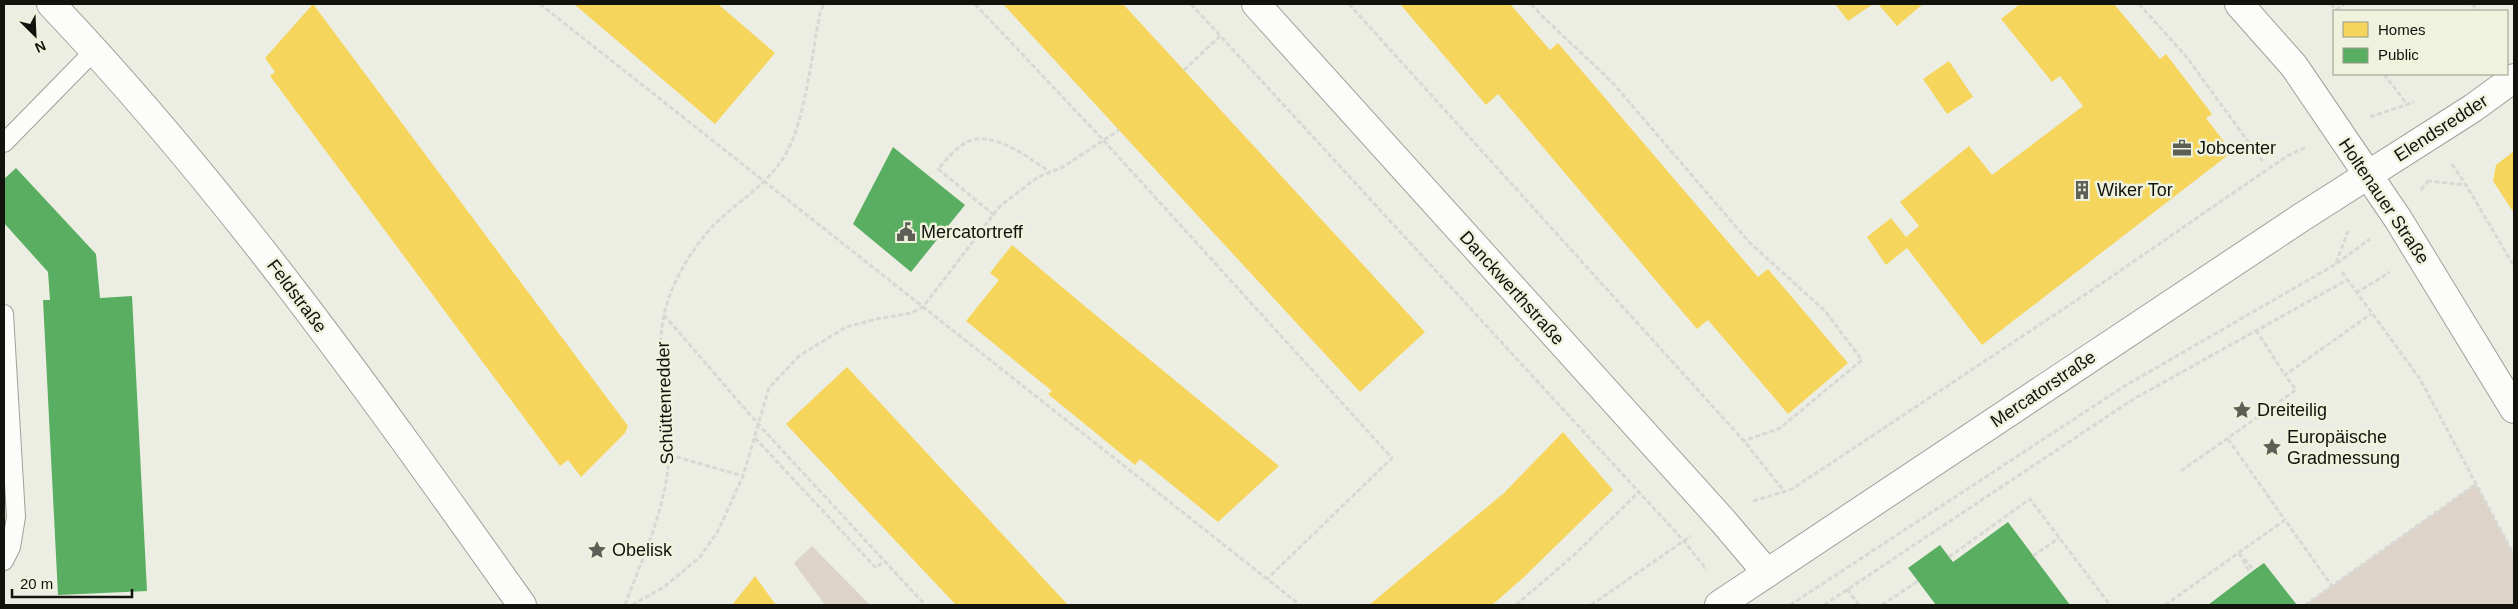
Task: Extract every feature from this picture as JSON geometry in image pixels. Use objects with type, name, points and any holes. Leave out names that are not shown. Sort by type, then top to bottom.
[{"type":"street","name":"Feldstraße","points":[[51,4],[95,50],[239,220],[367,388],[522,605]]},
{"type":"street","name":"Danckwerthstraße","points":[[1256,4],[1723,521],[1767,573]]},
{"type":"street","name":"Holtenauer Straße","points":[[2239,4],[2294,66],[2398,219],[2514,409]]},
{"type":"street","name":"Elendsredder","points":[[2368,176],[2473,108],[2514,78]]},
{"type":"street","name":"Mercatorstraße","points":[[1724,602],[2302,217],[2368,176]]},
{"type":"lane","points":[[4,143],[95,50]]},
{"type":"lane","points":[[4,314],[16,517],[11,547],[4,560]]},
{"type":"path","points":[[540,4],[1300,605]]},
{"type":"path","name":"Schüttenredder","points":[[625,605],[666,494],[669,427],[661,360],[664,314],[682,266],[712,226],[766,182],[786,154],[798,125],[820,13],[824,4]]},
{"type":"path","points":[[975,4],[1104,141],[1392,458],[1267,579]]},
{"type":"path","points":[[1191,4],[1683,540],[1724,602]]},
{"type":"path","points":[[1349,4],[1744,441],[1784,491]]},
{"type":"path","points":[[1531,4],[1612,82],[1749,242],[1826,311],[1862,360],[1780,428],[1744,441]]},
{"type":"path","points":[[2139,4],[2185,55],[2263,162]]},
{"type":"path","points":[[1184,70],[1220,36]]},
{"type":"path","points":[[1590,605],[1683,540],[1723,521],[1756,499],[1792,489],[2095,288],[2287,156],[2337,130],[2415,101]]},
{"type":"path","points":[[632,605],[664,587],[700,558],[718,531],[743,476],[769,388],[798,356],[846,327],[910,313],[923,307],[1000,206],[1038,177],[1062,167],[1119,130]]},
{"type":"path","points":[[994,215],[938,169],[968,141],[988,139],[1013,147],[1050,172]]},
{"type":"path","points":[[2466,185],[2514,266]]},
{"type":"path","points":[[1790,605],[2123,387],[2336,264],[2398,219]]},
{"type":"path","points":[[2342,272],[2420,379],[2514,556]]},
{"type":"path","points":[[1824,605],[2132,400],[2347,280]]},
{"type":"path","points":[[664,314],[759,425],[924,605]]},
{"type":"path","points":[[2285,375],[2372,314]]},
{"type":"path","points":[[2182,471],[2296,390],[2256,330]]},
{"type":"path","points":[[755,438],[876,568],[884,561]]},
{"type":"path","points":[[2228,438],[2332,586]]},
{"type":"path","points":[[669,454],[743,476]]},
{"type":"path","points":[[2305,605],[2476,484]]},
{"type":"path","points":[[1516,605],[1574,556],[1639,492]]},
{"type":"path","points":[[1949,557],[2030,500],[2110,605]]},
{"type":"path","points":[[2165,605],[2285,520]]},
{"type":"path","points":[[2034,556],[2059,538]]},
{"type":"path","points":[[2239,553],[2254,570]]},
{"type":"path","points":[[2239,553],[2250,573]]},
{"type":"path","points":[[1882,605],[1918,581]]},
{"type":"path","points":[[1847,589],[1859,605]]},
{"type":"shaded area","points":[[2476,484],[2514,555],[2514,605],[2305,605]]},
{"type":"shaded area","points":[[812,546],[870,605],[825,605],[794,563]]},
{"type":"building: Homes","points":[[313,4],[628,426],[625,433],[581,477],[568,460],[560,466],[270,76],[275,72],[265,58]]},
{"type":"building: Homes","points":[[574,4],[718,4],[775,53],[715,124]]},
{"type":"building: Homes","points":[[1003,4],[1123,4],[1425,332],[1360,392]]},
{"type":"building: Homes","points":[[1400,4],[1510,4],[1550,50],[1558,43],[1758,277],[1768,269],[1848,363],[1788,414],[1708,320],[1697,329],[1498,94],[1486,105]]},
{"type":"building: Homes","points":[[1835,4],[1873,4],[1848,21]]},
{"type":"building: Homes","points":[[1878,4],[1923,4],[1897,26]]},
{"type":"building: Homes","name":"Wiker Tor","points":[[2020,4],[2114,4],[2160,59],[2166,54],[2212,114],[2206,118],[2232,152],[1982,345],[1907,248],[1886,265],[1867,237],[1891,218],[1906,237],[1919,226],[1900,202],[1969,146],[1992,175],[2083,106],[2060,76],[2052,82],[2001,19]]},
{"type":"building: Homes","points":[[1949,61],[1973,97],[1947,114],[1923,79]]},
{"type":"building: Homes","points":[[2514,151],[2514,213],[2493,181],[2496,165]]},
{"type":"building: Homes","points":[[1012,245],[1279,466],[1218,522],[1140,459],[1135,465],[1048,394],[1052,391],[966,321],[999,280],[990,273]]},
{"type":"building: Homes","points":[[847,367],[1068,605],[956,605],[786,424]]},
{"type":"building: Homes","points":[[1563,432],[1613,490],[1523,578],[1492,605],[1369,605],[1504,493]]},
{"type":"building: Homes","points":[[755,576],[776,605],[732,605]]},
{"type":"building: Public","points":[[893,147],[965,205],[911,272],[853,224]]},
{"type":"building: Public","points":[[16,168],[96,254],[100,298],[132,296],[147,591],[58,595],[43,300],[50,300],[48,272],[4,223],[4,179]]},
{"type":"building: Public","points":[[2008,522],[2070,605],[1936,605],[1908,568],[1940,545],[1953,562]]},
{"type":"building: Public","points":[[2264,563],[2297,605],[2208,605],[2254,570]]},
{"type":"place","name":"Jobcenter","points":[[2182,148]]},
{"type":"place","name":"Wiker Tor","points":[[2082,190]]},
{"type":"place","name":"Mercatortreff","points":[[906,232]]},
{"type":"place","name":"Dreiteilig","points":[[2242,410]]},
{"type":"place","name":"Europäische Gradmessung","points":[[2272,447]]},
{"type":"place","name":"Obelisk","points":[[597,550]]}]
